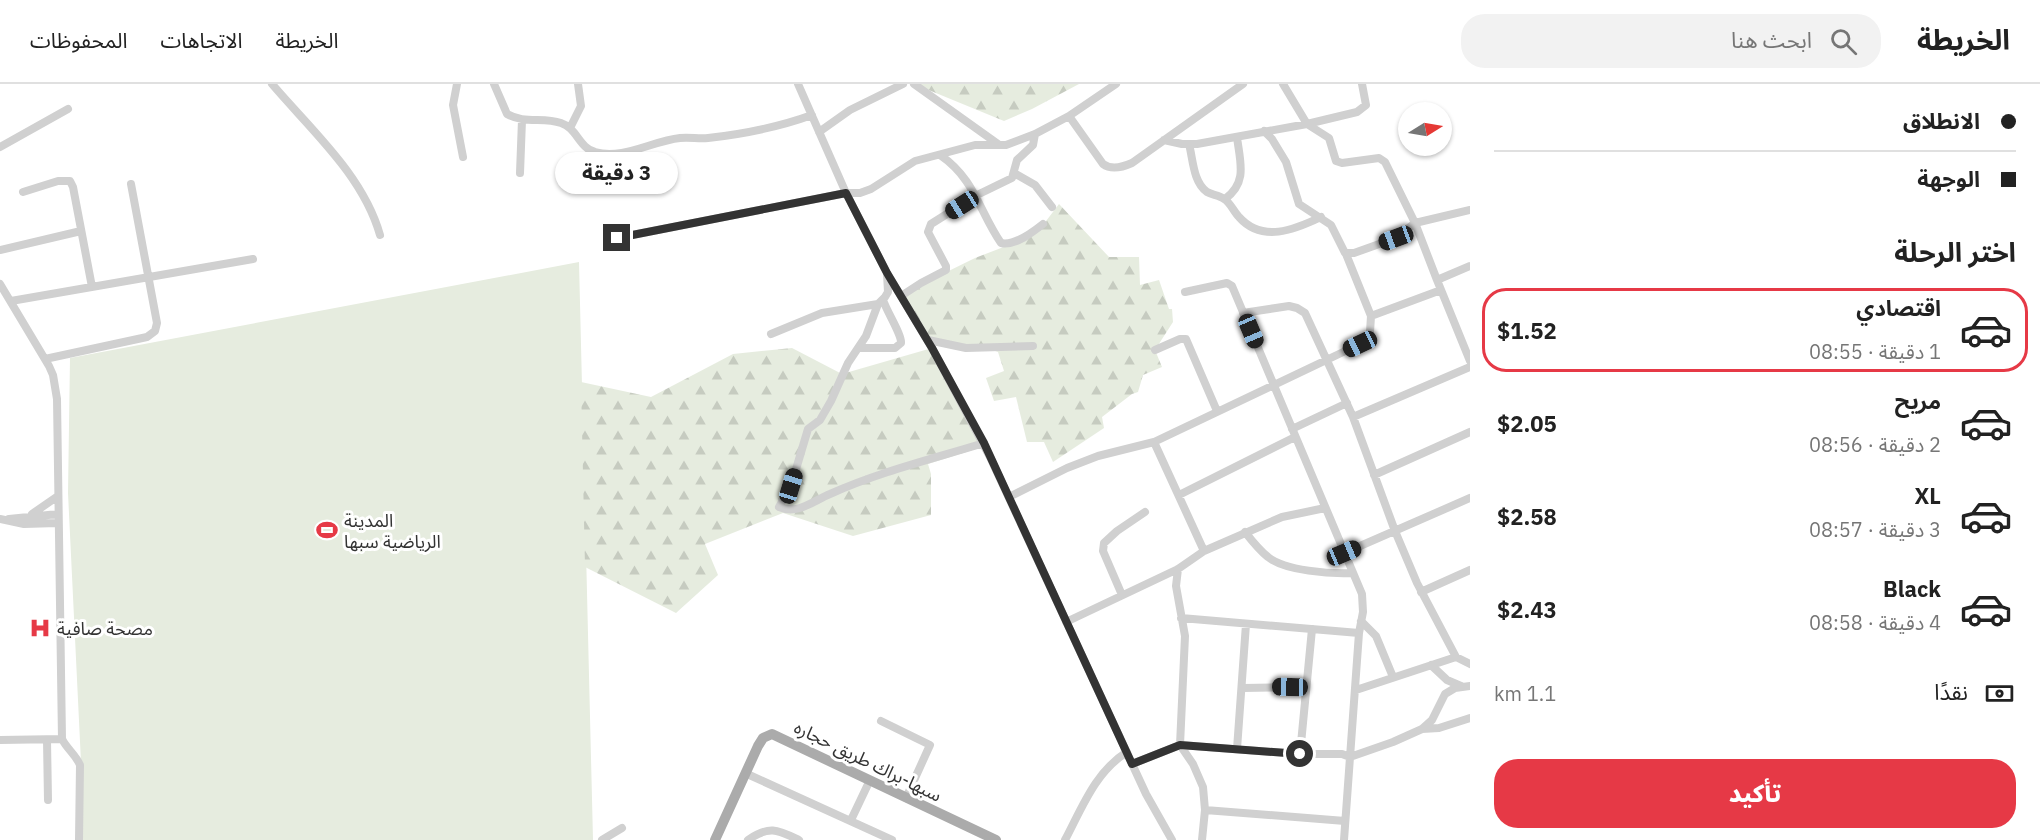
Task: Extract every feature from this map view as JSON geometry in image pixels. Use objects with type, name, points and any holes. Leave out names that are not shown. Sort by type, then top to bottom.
[{"type":"main road","name":"سبها-براك طريق حجاره","points":[[715,840],[763,738],[775,735],[996,840]]},
{"type":"street","points":[[272,84],[342,164],[369,207],[380,235]]},
{"type":"street","points":[[457,84],[453,105],[463,157]]},
{"type":"street","points":[[494,84],[507,114],[522,120],[558,122],[570,128],[584,147],[591,151],[611,154],[681,138],[706,138],[766,129],[812,115]]},
{"type":"street","points":[[570,128],[581,106],[579,84]]},
{"type":"street","points":[[798,84],[846,193],[887,273],[928,340],[984,443],[1132,764],[1154,810],[1172,840]]},
{"type":"street","points":[[819,132],[850,110],[903,84]]},
{"type":"street","points":[[914,84],[999,145]]},
{"type":"street","points":[[617,238],[846,193],[868,191],[908,164],[975,145],[1008,144],[1035,134],[1069,116],[1116,84]]},
{"type":"street","points":[[1069,116],[1100,161],[1106,166],[1119,167],[1129,164],[1243,84]]},
{"type":"street","points":[[1283,84],[1307,124],[1329,138],[1334,157],[1339,163],[1379,158],[1385,162],[1414,223],[1470,361]]},
{"type":"street","points":[[1164,140],[1189,144],[1237,138],[1362,110],[1366,102],[1362,84]]},
{"type":"street","points":[[0,147],[68,109]]},
{"type":"street","points":[[520,173],[522,120]]},
{"type":"street","points":[[1009,497],[1067,468],[1098,456],[1154,442],[1364,341],[1371,328],[1371,316],[1335,230],[1321,217],[1302,208],[1299,204],[1286,162],[1272,139],[1264,131]]},
{"type":"street","points":[[901,296],[946,270],[928,229],[931,224],[977,195],[1009,180],[1014,173],[1017,160],[1033,145],[1035,134]]},
{"type":"street","points":[[1225,199],[1236,189],[1240,180],[1237,138]]},
{"type":"street","points":[[1189,144],[1198,182],[1210,194],[1225,199],[1238,217],[1259,232],[1289,230],[1321,217]]},
{"type":"street","points":[[940,155],[962,174],[977,195],[1001,243],[1008,244],[1030,234],[1043,224]]},
{"type":"street","points":[[1014,173],[1035,185],[1052,207]]},
{"type":"street","points":[[23,192],[58,181],[70,181],[92,287]]},
{"type":"street","points":[[45,359],[153,334],[157,329],[131,184]]},
{"type":"street","points":[[1346,254],[1396,238],[1414,223],[1470,210]]},
{"type":"street","points":[[0,250],[81,231]]},
{"type":"street","points":[[10,302],[253,259]]},
{"type":"street","points":[[1437,280],[1470,266]]},
{"type":"street","points":[[887,273],[888,292],[859,348],[848,363],[820,420],[808,429],[791,486],[779,507],[788,511],[807,507],[827,495],[862,480],[984,443]]},
{"type":"street","points":[[0,284],[53,375],[57,399],[62,739],[80,765],[79,840]]},
{"type":"street","points":[[1185,292],[1229,284],[1363,600],[1344,840]]},
{"type":"street","points":[[1371,316],[1441,290]]},
{"type":"street","points":[[771,334],[822,313],[881,302]]},
{"type":"street","points":[[859,348],[895,348],[901,343],[901,337],[881,302]]},
{"type":"street","points":[[1243,313],[1289,306],[1299,309],[1309,317],[1353,417],[1395,531],[1421,592],[1456,657],[1470,664]]},
{"type":"street","points":[[1155,350],[1180,339],[1186,339],[1218,411]]},
{"type":"street","points":[[928,340],[966,348],[1033,346]]},
{"type":"street","points":[[1353,417],[1470,367]]},
{"type":"street","points":[[1179,495],[1347,403]]},
{"type":"street","points":[[1374,475],[1470,432]]},
{"type":"street","points":[[1154,442],[1204,551]]},
{"type":"street","points":[[28,516],[41,510],[58,496]]},
{"type":"street","points":[[1344,553],[1470,498]]},
{"type":"street","points":[[1066,621],[1178,569],[1204,551],[1245,532],[1294,513],[1325,508]]},
{"type":"street","points":[[1122,596],[1103,551],[1104,543],[1146,512]]},
{"type":"street","points":[[4,520],[28,516],[58,519]]},
{"type":"street","points":[[4,520],[24,524],[58,519]]},
{"type":"street","points":[[1245,532],[1262,552],[1277,563],[1321,571],[1353,573]]},
{"type":"street","points":[[1178,569],[1176,586],[1185,636],[1180,745],[1193,764],[1205,795],[1202,840]]},
{"type":"street","points":[[1421,592],[1470,570]]},
{"type":"street","points":[[1181,618],[1359,633]]},
{"type":"street","points":[[1361,621],[1376,636],[1393,677]]},
{"type":"street","points":[[1237,749],[1246,624]]},
{"type":"street","points":[[1300,754],[1312,629]]},
{"type":"street","points":[[1356,690],[1456,657]]},
{"type":"street","points":[[1431,665],[1447,680],[1466,686]]},
{"type":"street","points":[[1132,764],[1180,745],[1300,754],[1342,754],[1350,757],[1422,729],[1432,720],[1444,694],[1451,689],[1466,686]]},
{"type":"street","points":[[1243,687],[1306,687]]},
{"type":"street","points":[[1422,729],[1439,728],[1470,718]]},
{"type":"street","points":[[881,721],[930,746],[906,798]]},
{"type":"street","points":[[0,740],[62,739]]},
{"type":"street","points":[[47,740],[48,800]]},
{"type":"street","points":[[1065,840],[1103,772],[1127,752]]},
{"type":"street","points":[[745,773],[892,840]]},
{"type":"street","points":[[851,820],[870,780]]},
{"type":"street","points":[[1205,810],[1345,821]]},
{"type":"street","points":[[602,840],[622,828]]},
{"type":"street","points":[[748,840],[759,833],[775,829],[799,840]]},
{"type":"green space","points":[[914,84],[1079,84],[1004,121]]},
{"type":"green space","points":[[1059,204],[1109,257],[1139,257],[1140,285],[1159,280],[1169,309],[1172,309],[1173,322],[1155,350],[1162,367],[1143,375],[1138,392],[1102,417],[1104,428],[1053,462],[1044,442],[1027,442],[1016,397],[994,401],[986,378],[1004,371],[998,352],[987,348],[928,340],[902,294],[975,258],[1027,238],[1040,229]]},
{"type":"green space","name":"المدينة الرياضية سبها","points":[[579,262],[593,840],[81,840],[81,762],[68,493],[70,358]]},
{"type":"green space","points":[[792,348],[842,374],[932,348],[985,446],[928,464],[931,474],[931,515],[853,536],[783,513],[705,544],[718,575],[676,613],[585,567],[581,382],[651,397],[733,354]]},
{"type":"place","name":"المدينة الرياضية سبها","points":[[327,530]]},
{"type":"place","name":"مصحة صافية","points":[[40,628]]},
{"type":"route","points":[[617,238],[846,193],[887,273],[956,390],[984,443],[1132,764],[1180,745],[1300,754]]}]
